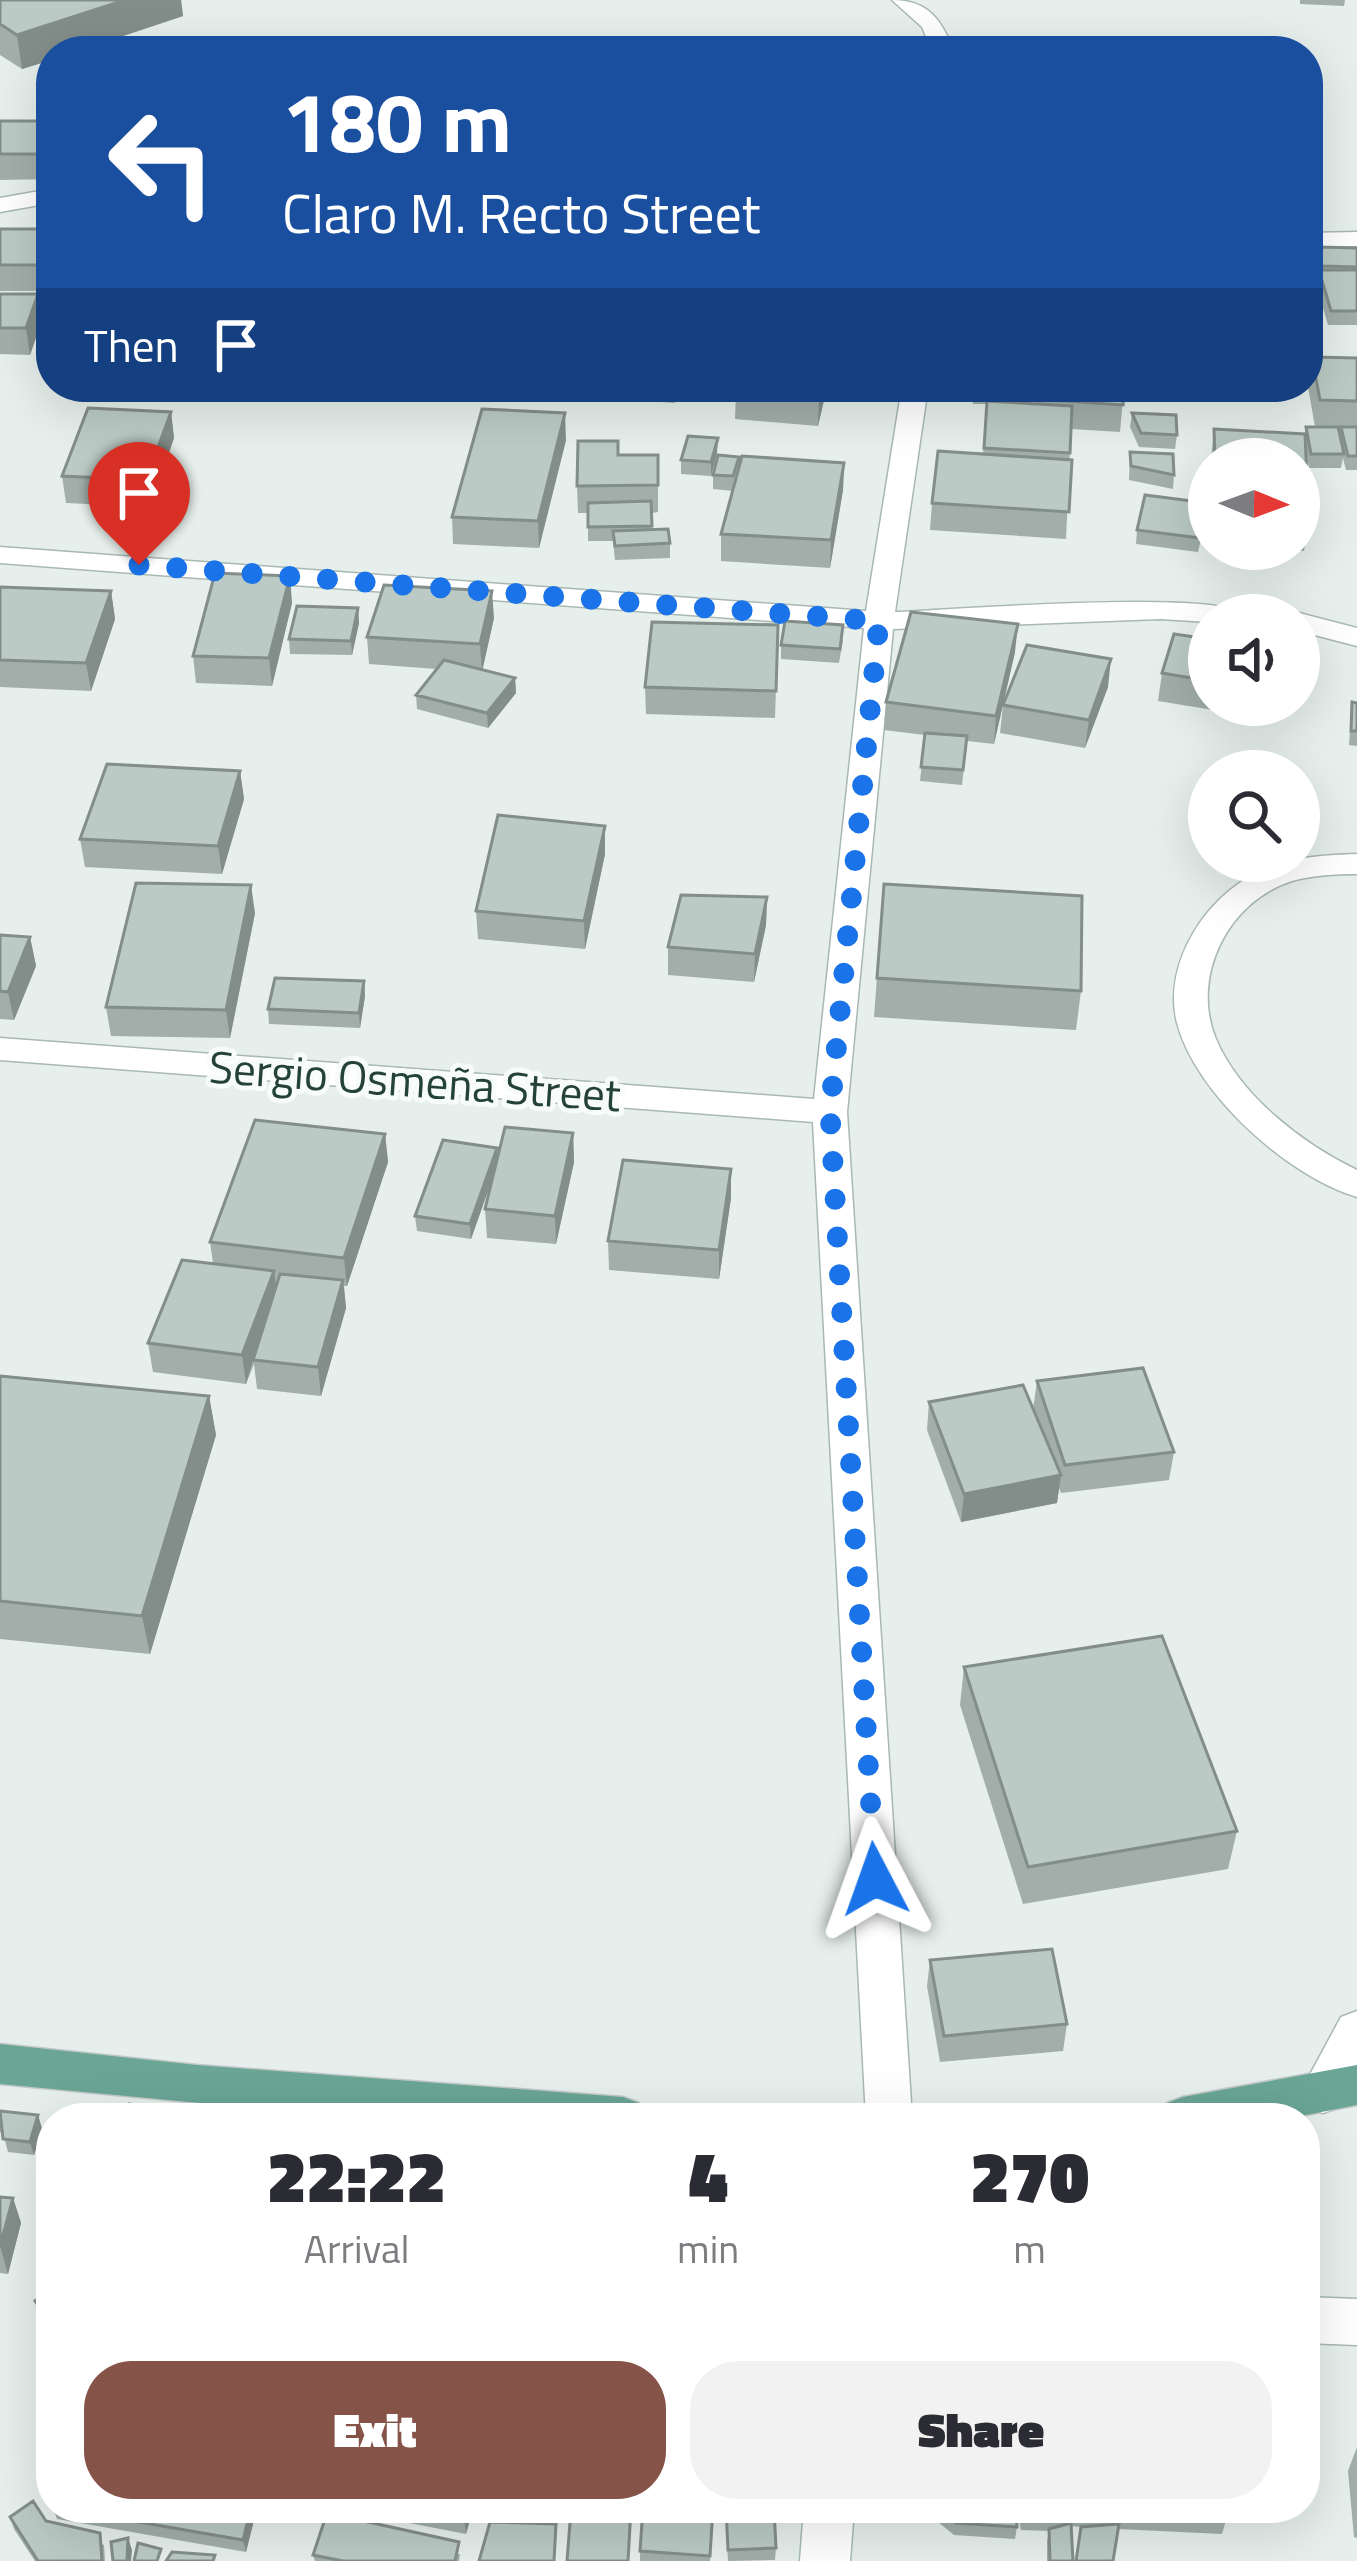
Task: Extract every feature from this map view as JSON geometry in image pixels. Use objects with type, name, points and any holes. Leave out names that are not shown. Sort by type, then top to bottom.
[{"type":"main road","points":[[0,2063],[196,2085],[429,2103]]},
{"type":"main road","points":[[1264,2103],[1340,2089]]},
{"type":"street","points":[[903,0],[932,24],[937,36]]},
{"type":"street","points":[[0,205],[36,199]]},
{"type":"street","points":[[1323,240],[1357,239]]},
{"type":"street","points":[[888,2103],[830,1112],[879,621],[913,402]]},
{"type":"street","points":[[0,555],[879,621],[1188,612]]},
{"type":"street","points":[[1320,628],[1357,638]]},
{"type":"street","points":[[1357,864],[1328,864],[1260,882],[1214,922],[1187,983],[1199,1041],[1243,1107],[1357,1185]]},
{"type":"street","name":"Sergio Osmeña Street","points":[[0,1048],[830,1112]]},
{"type":"street","points":[[1340,2089],[1357,2031]]},
{"type":"street","points":[[1320,2321],[1357,2322]]},
{"type":"street","points":[[825,2561],[828,2523]]},
{"type":"building","points":[[0,0],[125,0],[17,35],[0,24]]},
{"type":"building","points":[[0,121],[36,121],[36,154],[0,154]]},
{"type":"building","points":[[0,229],[36,229],[36,265],[0,265]]},
{"type":"building","points":[[1323,247],[1357,248],[1357,267],[1323,266]]},
{"type":"building","points":[[1323,270],[1357,270],[1357,311],[1331,311]]},
{"type":"building","points":[[0,294],[36,294],[26,328],[0,328]]},
{"type":"building","points":[[1323,357],[1357,358],[1357,401],[1323,400]]},
{"type":"building","points":[[987,402],[1072,406],[1070,453],[984,448]]},
{"type":"building","points":[[88,408],[171,412],[146,480],[62,476]]},
{"type":"building","points":[[482,409],[565,413],[538,521],[452,517]]},
{"type":"building","points":[[1132,413],[1176,415],[1177,435],[1141,433]]},
{"type":"building","points":[[1306,427],[1338,427],[1344,454],[1320,454],[1320,438],[1308,438]]},
{"type":"building","points":[[1341,427],[1357,427],[1357,456],[1348,456]]},
{"type":"building","points":[[1214,429],[1305,434],[1305,438],[1214,438]]},
{"type":"building","points":[[688,436],[718,438],[711,462],[681,460]]},
{"type":"building","points":[[578,441],[618,441],[618,455],[658,455],[658,485],[577,486]]},
{"type":"building","points":[[938,451],[1072,460],[1069,512],[932,503]]},
{"type":"building","points":[[1130,452],[1173,454],[1174,475],[1131,466]]},
{"type":"building","points":[[718,455],[739,457],[733,476],[713,475]]},
{"type":"building","points":[[742,456],[844,463],[831,540],[721,534]]},
{"type":"building","points":[[1145,495],[1188,500],[1188,536],[1137,530]]},
{"type":"building","points":[[651,501],[652,526],[588,527],[588,503]]},
{"type":"building","points":[[668,529],[670,543],[615,546],[613,531]]},
{"type":"building","points":[[215,573],[290,576],[269,658],[193,656]]},
{"type":"building","points":[[384,585],[492,591],[480,644],[367,637]]},
{"type":"building","points":[[0,587],[111,591],[86,663],[0,660]]},
{"type":"building","points":[[297,606],[358,608],[351,641],[289,639]]},
{"type":"building","points":[[911,612],[1018,624],[996,716],[886,702]]},
{"type":"building","points":[[785,621],[843,625],[840,649],[781,645]]},
{"type":"building","points":[[652,622],[778,625],[776,691],[645,687]]},
{"type":"building","points":[[1174,634],[1188,636],[1188,677],[1162,673]]},
{"type":"building","points":[[1027,645],[1111,659],[1089,720],[1003,705]]},
{"type":"building","points":[[444,660],[515,678],[487,713],[416,695]]},
{"type":"building","points":[[1352,702],[1357,703],[1357,731],[1351,731]]},
{"type":"building","points":[[925,733],[967,736],[963,770],[921,767]]},
{"type":"building","points":[[107,764],[240,771],[218,846],[80,839]]},
{"type":"building","points":[[498,815],[605,826],[584,921],[476,911]]},
{"type":"building","points":[[136,883],[251,885],[226,1010],[106,1007]]},
{"type":"building","points":[[884,884],[1082,896],[1081,991],[877,978]]},
{"type":"building","points":[[681,895],[767,897],[755,954],[668,947]]},
{"type":"building","points":[[0,935],[30,937],[8,992],[0,991]]},
{"type":"building","points":[[275,978],[364,981],[359,1013],[268,1009]]},
{"type":"building","points":[[255,1120],[385,1134],[344,1258],[210,1242]]},
{"type":"building","points":[[505,1127],[573,1133],[555,1216],[485,1209]]},
{"type":"building","points":[[443,1140],[497,1148],[470,1224],[415,1216]]},
{"type":"building","points":[[623,1160],[731,1169],[719,1250],[608,1241]]},
{"type":"building","points":[[182,1260],[274,1271],[242,1355],[148,1343]]},
{"type":"building","points":[[280,1274],[343,1280],[318,1367],[253,1360]]},
{"type":"building","points":[[1143,1368],[1174,1452],[1065,1465],[1037,1381]]},
{"type":"building","points":[[0,1376],[209,1396],[142,1616],[0,1601]]},
{"type":"building","points":[[1023,1385],[1061,1475],[964,1494],[929,1402]]},
{"type":"building","points":[[1162,1636],[1237,1831],[1028,1867],[964,1667]]},
{"type":"building","points":[[1052,1949],[1067,2024],[944,2036],[930,1960]]},
{"type":"building","points":[[0,2111],[36,2115],[30,2142],[3,2139]]},
{"type":"building","points":[[0,2197],[13,2198],[0,2246]]},
{"type":"building","points":[[33,2501],[36,2523],[100,2533],[102,2561],[38,2561],[10,2517]]},
{"type":"building","points":[[145,2523],[247,2523],[243,2540]]},
{"type":"building","points":[[324,2523],[373,2523],[459,2542],[455,2561],[343,2561],[313,2555]]},
{"type":"building","points":[[490,2523],[556,2524],[554,2561],[479,2561]]},
{"type":"building","points":[[570,2523],[630,2523],[628,2561],[567,2561]]},
{"type":"building","points":[[642,2523],[712,2523],[710,2556],[640,2551]]},
{"type":"building","points":[[727,2523],[775,2523],[776,2548],[728,2550]]},
{"type":"building","points":[[956,2523],[1017,2523],[1017,2527]]},
{"type":"building","points":[[1071,2523],[1073,2561],[1050,2561],[1049,2529]]},
{"type":"building","points":[[1119,2524],[1113,2561],[1076,2561],[1081,2527]]},
{"type":"building","points":[[128,2538],[127,2561],[113,2561],[111,2542]]},
{"type":"building","points":[[138,2543],[161,2549],[157,2561],[134,2561]]},
{"type":"building","points":[[172,2552],[215,2555],[213,2561],[166,2561]]},
{"type":"route","points":[[139,565],[879,621],[830,1112],[875,1879]]}]
